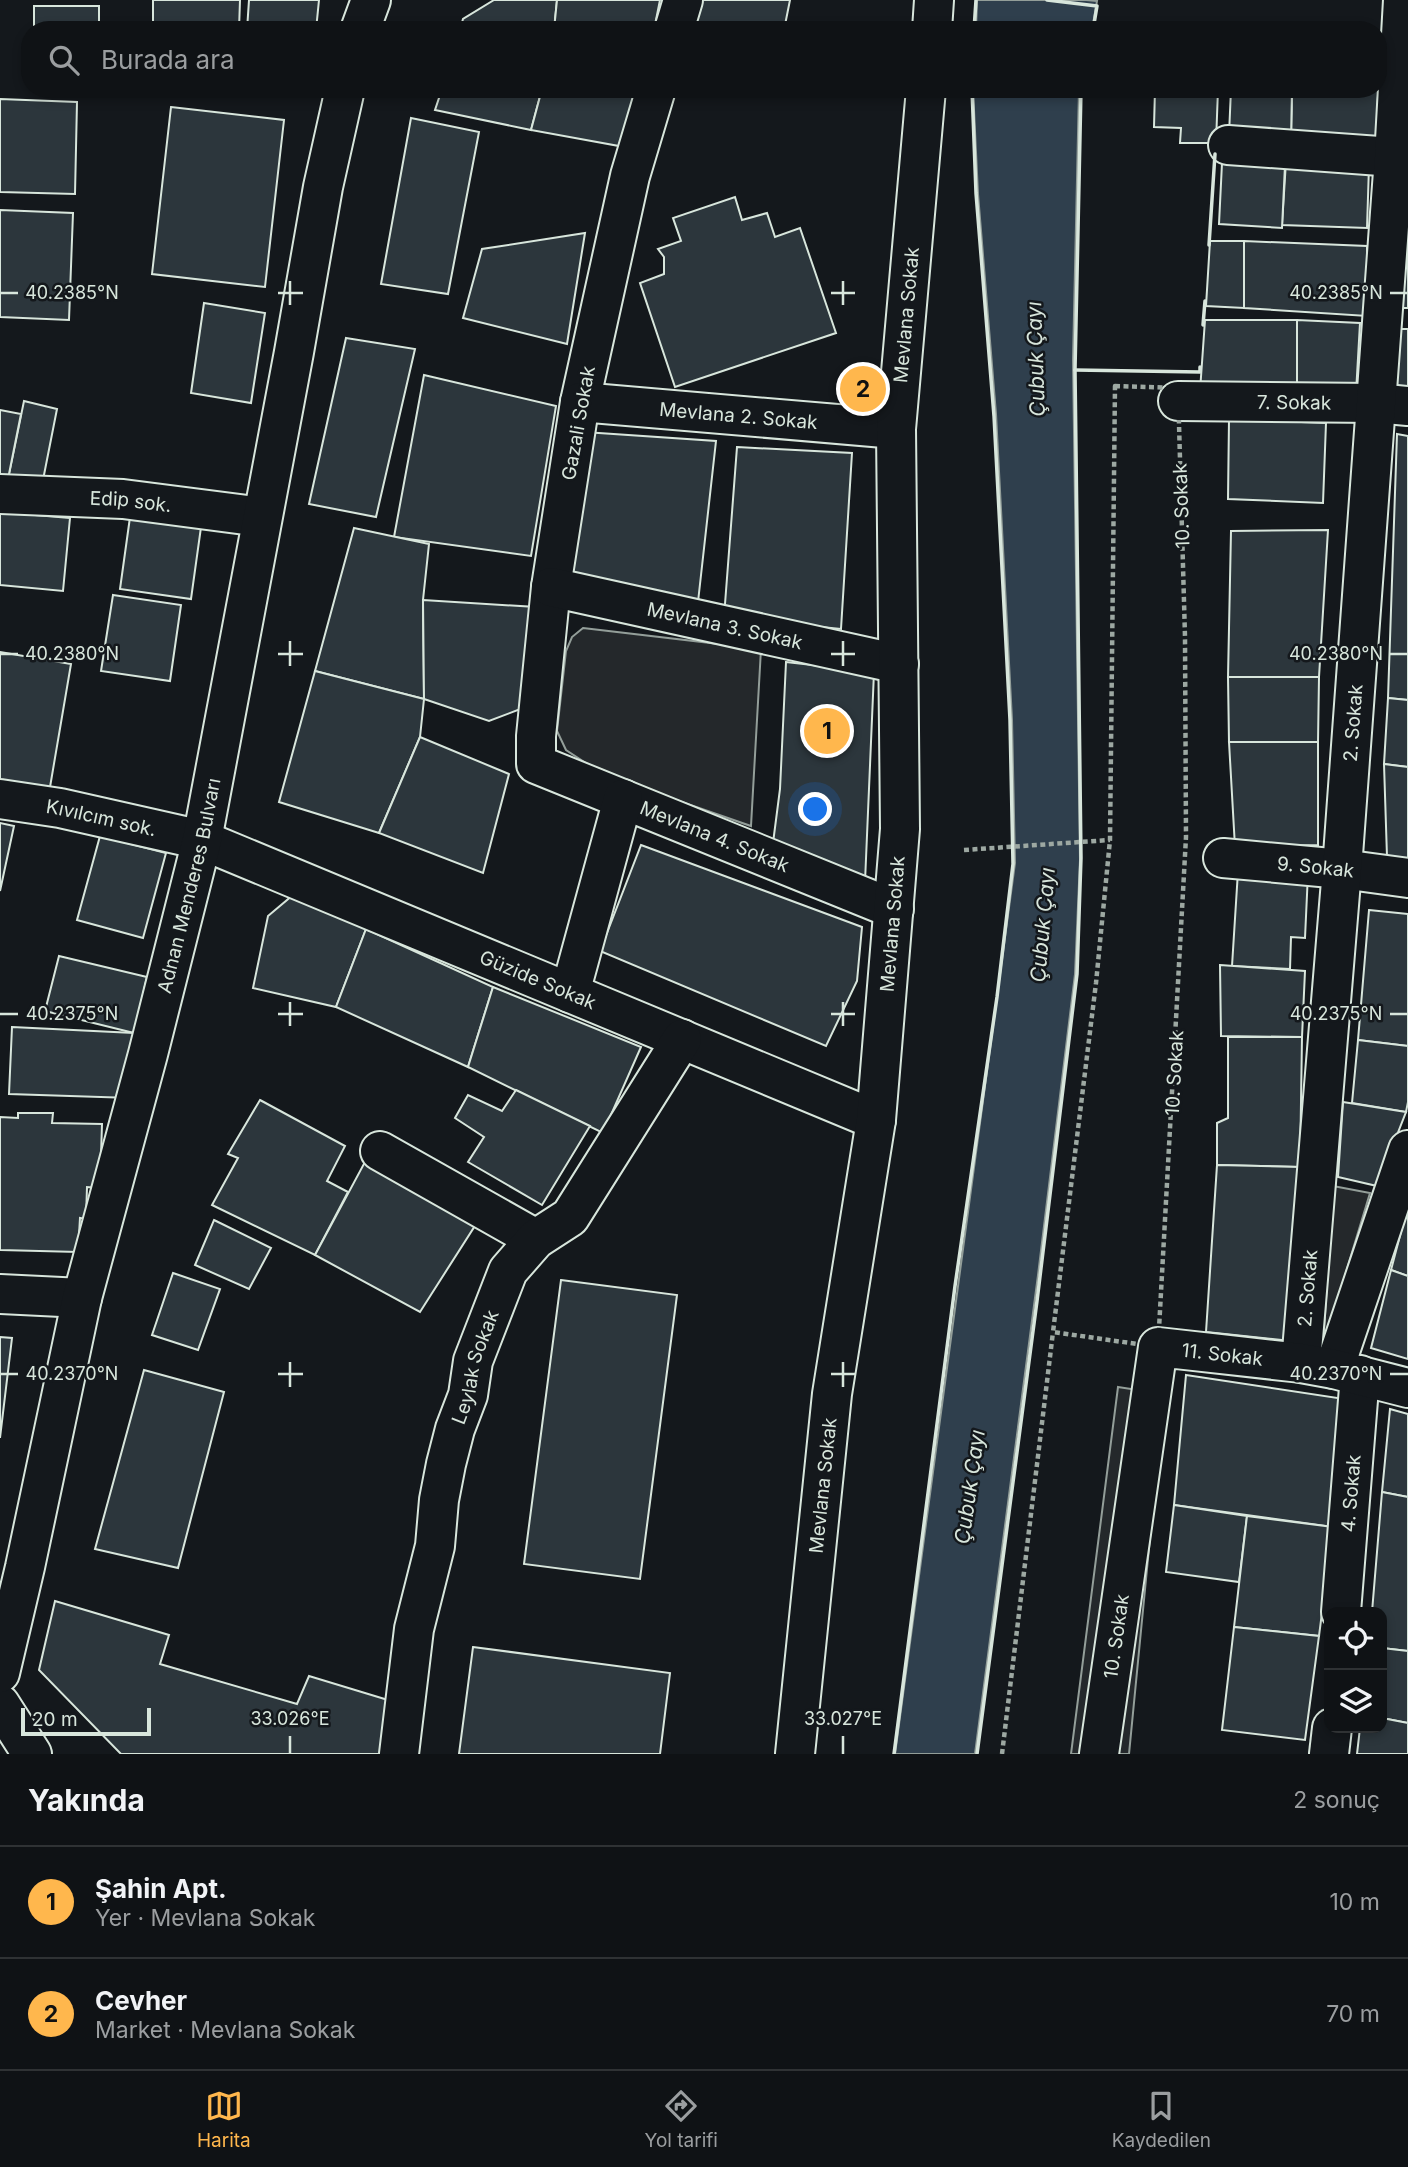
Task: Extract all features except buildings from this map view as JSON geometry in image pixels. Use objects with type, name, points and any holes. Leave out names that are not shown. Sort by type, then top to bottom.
[{"type":"street","points":[[363,21],[370,0]]},
{"type":"street","points":[[677,21],[683,0]]},
{"type":"street","points":[[933,21],[934,0]]},
{"type":"street","name":"2. Sokak","points":[[1332,1369],[1342,869],[1392,405],[1401,158],[1403,0]]},
{"type":"street","name":"Adnan Menderes Bulvarı","points":[[0,1673],[82,1298],[202,840],[323,187],[343,98]]},
{"type":"street","name":"Gazali Sokak","points":[[536,764],[536,736],[551,587],[580,402],[630,176],[653,98]]},
{"type":"street","name":"Mevlana Sokak","points":[[795,1754],[832,1394],[876,1120],[894,909],[900,830],[896,429],[925,98]]},
{"type":"street","points":[[1228,145],[1401,158]]},
{"type":"street","name":"7. Sokak","points":[[1178,394],[1392,405]]},
{"type":"street","name":"Mevlana 2. Sokak","points":[[580,402],[896,429]]},
{"type":"street","name":"Edip sok.","points":[[0,494],[122,499],[262,517]]},
{"type":"street","name":"Mevlana 3. Sokak","points":[[551,587],[899,664]]},
{"type":"street","name":"Mevlana 4. Sokak","points":[[536,764],[894,909]]},
{"type":"street","name":"Kıvılcım sok.","points":[[0,799],[60,808],[202,840]]},
{"type":"street","points":[[570,993],[623,799]]},
{"type":"street","name":"Güzide Sokak","points":[[202,840],[876,1120]]},
{"type":"street","name":"9. Sokak","points":[[1223,858],[1408,878]]},
{"type":"street","name":"Leylak Sokak","points":[[399,1754],[414,1629],[435,1546],[439,1500],[454,1429],[468,1395],[473,1361],[508,1270],[536,1239],[570,1217],[682,1039]]},
{"type":"street","name":"4. Sokak","points":[[1341,1607],[1332,1369],[1408,1150]]},
{"type":"street","points":[[380,1151],[536,1239]]},
{"type":"street","points":[[0,1294],[82,1298]]},
{"type":"street","name":"11. Sokak","points":[[1158,1347],[1332,1369],[1408,1388]]},
{"type":"street","name":"10. Sokak","points":[[1099,1754],[1158,1347]]},
{"type":"street","points":[[0,1704],[32,1754]]},
{"type":"street","points":[[1329,1754],[1331,1733]]},
{"type":"path","points":[[1002,1754],[1096,983],[1110,840],[1115,386]]},
{"type":"path","name":"10. Sokak","points":[[1158,1347],[1186,837],[1185,637],[1178,394]]},
{"type":"path","points":[[964,850],[1110,840]]},
{"type":"path","points":[[1053,1332],[1158,1347]]},
{"type":"shaded area","points":[[583,628],[761,649],[751,826],[604,775],[566,750],[557,731],[566,651],[572,637]]},
{"type":"shaded area","points":[[1333,1186],[1370,1193],[1323,1348]]},
{"type":"shaded area","points":[[1118,1387],[1164,1394],[1129,1754],[1071,1754]]},
{"type":"water","points":[[977,0],[1097,1],[1094,21],[976,21]]},
{"type":"water","name":"Çubuk Çayı","points":[[973,98],[1079,98],[1073,360],[1080,860],[1075,974],[975,1754],[895,1754],[1015,863],[1012,720],[996,414],[978,194]]},
{"type":"wall","points":[[975,21],[976,0]]},
{"type":"wall","points":[[1047,0],[1097,6],[1094,21]]},
{"type":"wall","points":[[894,1754],[1013,864],[1010,720],[994,416],[976,193],[972,98]]},
{"type":"wall","points":[[977,1754],[1077,974],[1081,858],[1075,370],[1081,98]]},
{"type":"wall","points":[[1209,245],[1215,154]]},
{"type":"wall","points":[[1203,325],[1205,301]]},
{"type":"wall","points":[[1075,370],[1200,372],[1200,367]]},
{"type":"place","name":"Cevher","points":[[863,389]]},
{"type":"place","name":"Şahin Apt.","points":[[827,731]]}]
